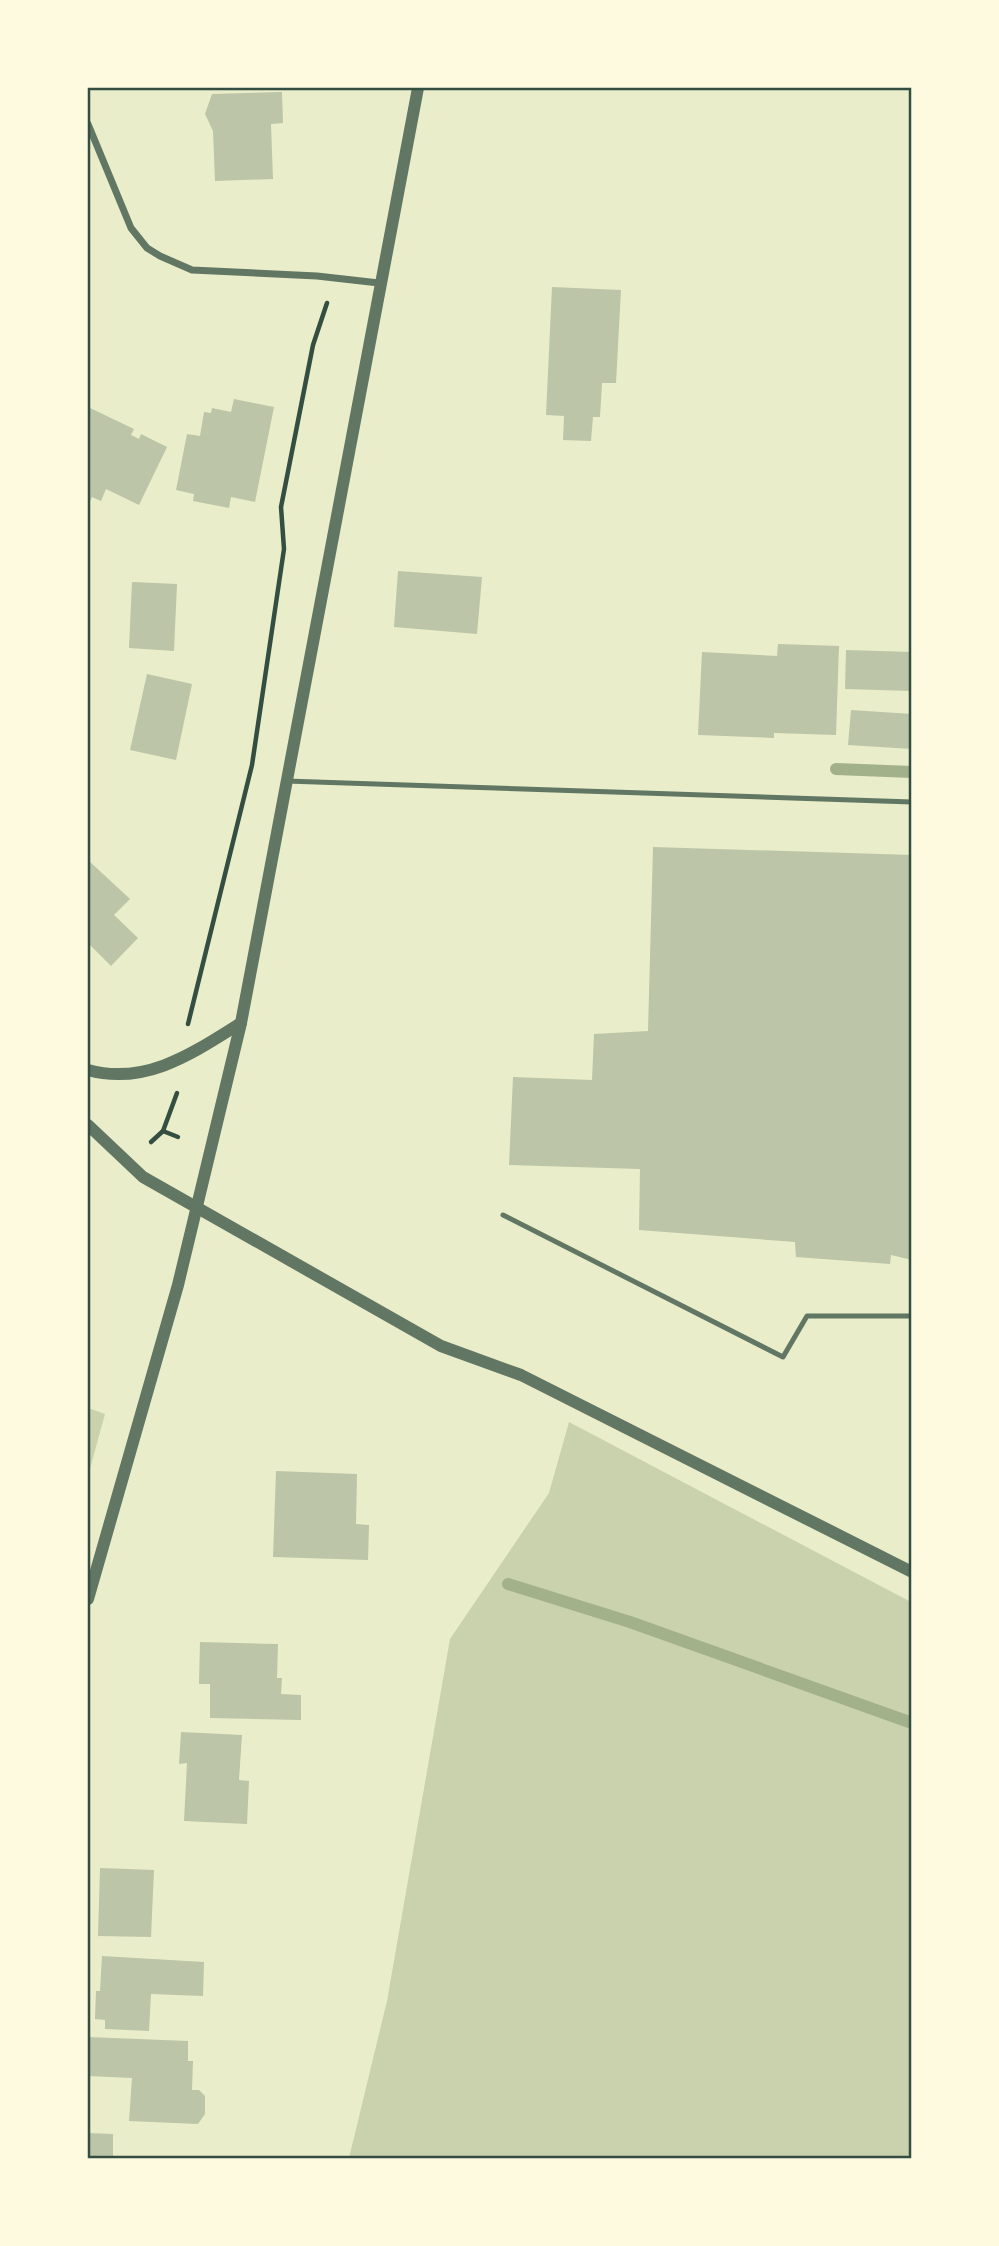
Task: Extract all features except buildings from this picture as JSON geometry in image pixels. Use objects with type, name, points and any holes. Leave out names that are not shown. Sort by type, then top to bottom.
[{"type":"street","points":[[88,1599],[178,1285],[241,1023],[418,88]]},
{"type":"street","points":[[88,124],[131,228],[147,248],[160,256],[192,270],[317,276],[379,283]]},
{"type":"street","points":[[88,1070],[106,1075],[130,1075],[157,1069],[182,1060],[241,1023]]},
{"type":"street","points":[[88,1125],[143,1177],[442,1346],[521,1375],[912,1572]]},
{"type":"lane","points":[[286,781],[912,802]]},
{"type":"lane","points":[[503,1215],[783,1357],[807,1317],[912,1316]]},
{"type":"path","points":[[188,1024],[252,765],[284,550],[281,507],[313,345],[327,303]]},
{"type":"path","points":[[151,1142],[163,1131],[177,1093]]},
{"type":"path","points":[[163,1131],[178,1137]]},
{"type":"green space","points":[[88,1408],[105,1414],[88,1476]]},
{"type":"green space","points":[[569,1422],[911,1602],[911,2158],[349,2158],[387,2001],[450,1639],[549,1493]]},
{"type":"waterway","points":[[836,769],[912,772]]},
{"type":"waterway","points":[[508,1584],[630,1622],[912,1723]]}]
